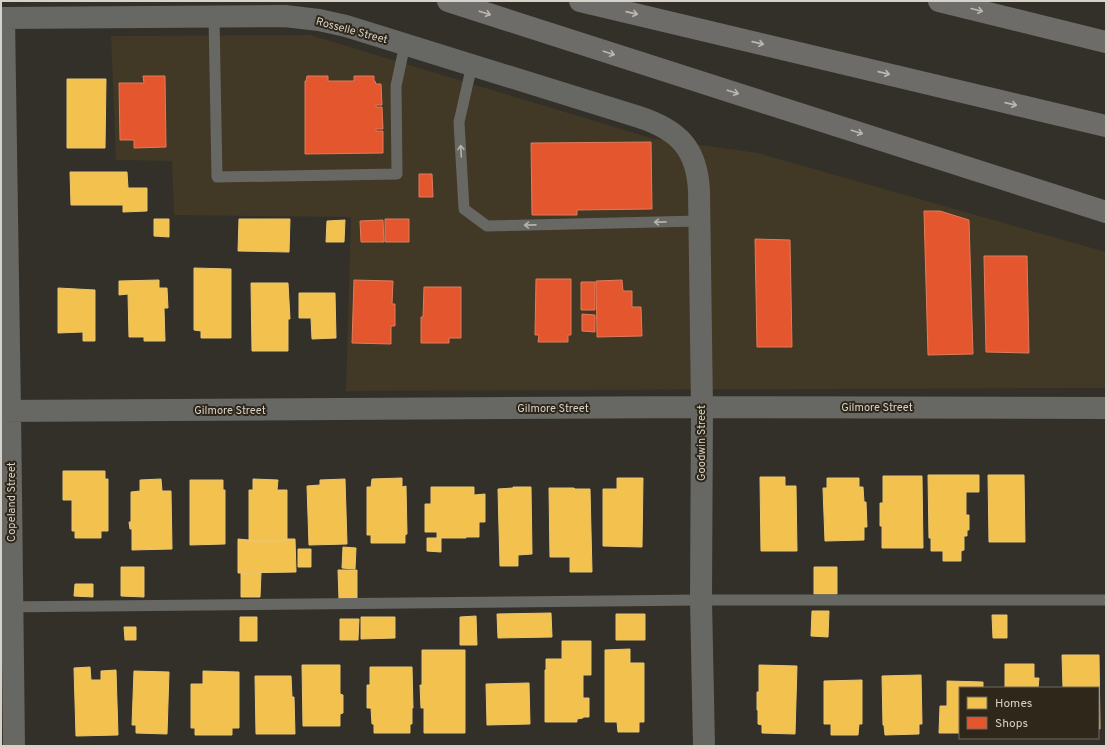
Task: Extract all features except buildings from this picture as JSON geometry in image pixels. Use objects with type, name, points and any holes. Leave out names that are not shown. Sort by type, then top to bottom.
[{"type":"highway","points":[[448,1],[1106,212]]},
{"type":"highway","points":[[580,1],[1098,124]]},
{"type":"highway","points":[[939,1],[1106,42]]},
{"type":"street","name":"Rosselle Street","points":[[3,18],[285,16],[319,20],[346,26],[650,120],[670,130],[684,144]]},
{"type":"street","name":"Copeland Street","points":[[3,18],[7,607],[14,746]]},
{"type":"street","name":"Goodwin Street","points":[[684,144],[697,169],[699,191],[702,407],[701,600],[704,746]]},
{"type":"street","name":"Gilmore Street","points":[[6,411],[702,407],[1106,408]]},
{"type":"lane","points":[[214,17],[217,177],[397,174],[396,86],[405,44]]},
{"type":"lane","points":[[472,65],[459,122],[464,209],[487,226],[699,221]]},
{"type":"lane","points":[[7,607],[701,600],[1106,600]]},
{"type":"shaded area","points":[[310,35],[651,138],[758,153],[1106,252],[1106,388],[346,391],[351,217],[174,215],[172,161],[116,160],[111,36]]}]
